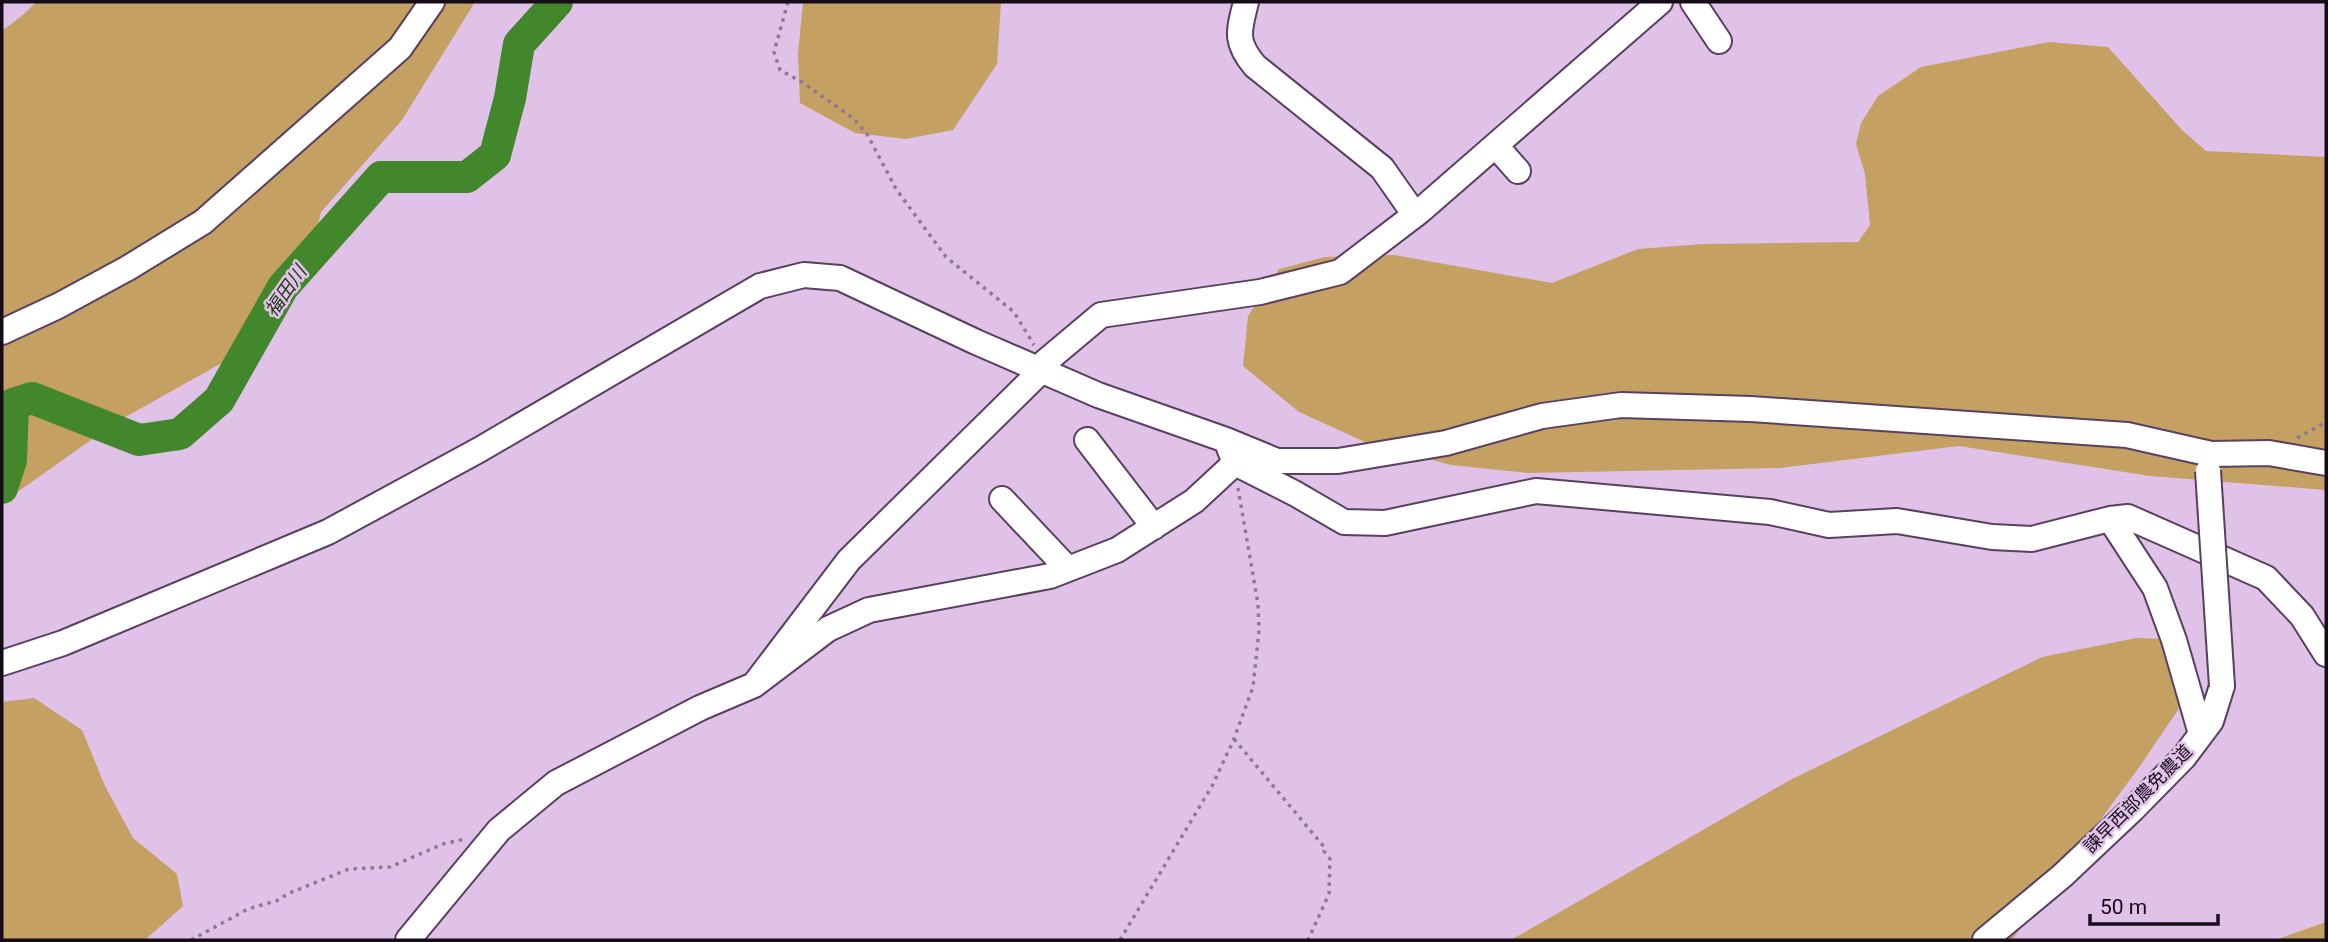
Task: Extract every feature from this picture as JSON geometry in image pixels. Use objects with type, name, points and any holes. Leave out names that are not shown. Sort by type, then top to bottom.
[{"type":"street","points":[[2,332],[58,306],[128,268],[203,222],[400,48],[432,2]]},
{"type":"street","points":[[1246,2],[1239,30],[1242,51],[1255,66],[1382,168],[1415,215]]},
{"type":"street","points":[[754,685],[849,560],[1044,366],[1101,315],[1260,292],[1340,272],[1415,215],[1660,2]]},
{"type":"street","points":[[1693,2],[1718,41]]},
{"type":"street","points":[[1496,146],[1518,171]]},
{"type":"street","points":[[2,663],[63,643],[328,532],[491,443],[761,286],[804,275],[840,278],[976,342],[1044,366],[1098,395],[1278,461],[1338,461],[1446,443],[1542,416],[1621,405],[1751,409],[2127,435],[2209,462],[2269,453],[2326,463]]},
{"type":"street","points":[[1087,440],[1154,527]]},
{"type":"street","points":[[1226,440],[1234,463],[1296,494],[1343,522],[1385,523],[1536,491],[1770,512],[1829,525],[1897,521],[1992,537],[2032,539],[2109,519],[2128,517],[2266,578],[2302,616],[2326,654]]},
{"type":"street","name":"諫早西部農免農道","points":[[1985,940],[2062,876],[2133,810],[2183,757],[2211,721],[2222,686],[2209,462]]},
{"type":"street","points":[[408,940],[499,830],[556,783],[700,708],[754,685],[828,629],[869,610],[1050,576],[1117,550],[1194,501],[1234,463]]},
{"type":"street","points":[[1002,499],[1068,569]]},
{"type":"street","points":[[2109,519],[2155,588],[2174,640],[2201,734]]},
{"type":"path","points":[[788,2],[774,52],[780,70],[853,118],[867,134],[897,189],[946,257],[1014,312],[1044,366]]},
{"type":"path","points":[[1120,940],[1212,786],[1234,739],[1253,687],[1259,631],[1258,604],[1234,463]]},
{"type":"path","points":[[1234,739],[1325,848],[1324,851],[1331,859],[1329,894],[1308,940]]},
{"type":"path","points":[[191,940],[248,909],[279,900],[286,894],[349,869],[390,867],[443,844],[466,838]]},
{"type":"shaded area","points":[[36,2],[475,2],[402,120],[321,212],[308,269],[243,351],[115,423],[2,503],[2,31]]},
{"type":"shaded area","points":[[803,2],[1001,2],[997,64],[953,130],[906,139],[855,133],[800,103],[798,54]]},
{"type":"shaded area","points":[[2049,42],[2108,47],[2182,130],[2206,151],[2326,157],[2326,490],[2150,476],[1959,446],[1780,468],[1528,473],[1451,465],[1365,442],[1299,412],[1243,366],[1248,316],[1279,269],[1325,257],[1394,255],[1552,283],[1638,249],[1703,244],[1858,242],[1870,225],[1865,174],[1856,144],[1861,123],[1878,96],[1921,67]]},
{"type":"shaded area","points":[[2136,638],[2167,639],[2189,673],[2178,710],[2012,940],[1511,940],[1790,780],[2042,657]]},
{"type":"shaded area","points":[[34,698],[82,730],[105,786],[133,838],[177,874],[183,906],[145,940],[2,940],[2,702]]},
{"type":"shaded area","points":[[2326,922],[2326,940],[2275,940]]},
{"type":"waterway","name":"福田川","points":[[2,488],[11,460],[13,404],[32,398],[139,440],[180,434],[219,400],[283,287],[381,177],[467,177],[495,155],[510,98],[519,44],[557,2]]}]
